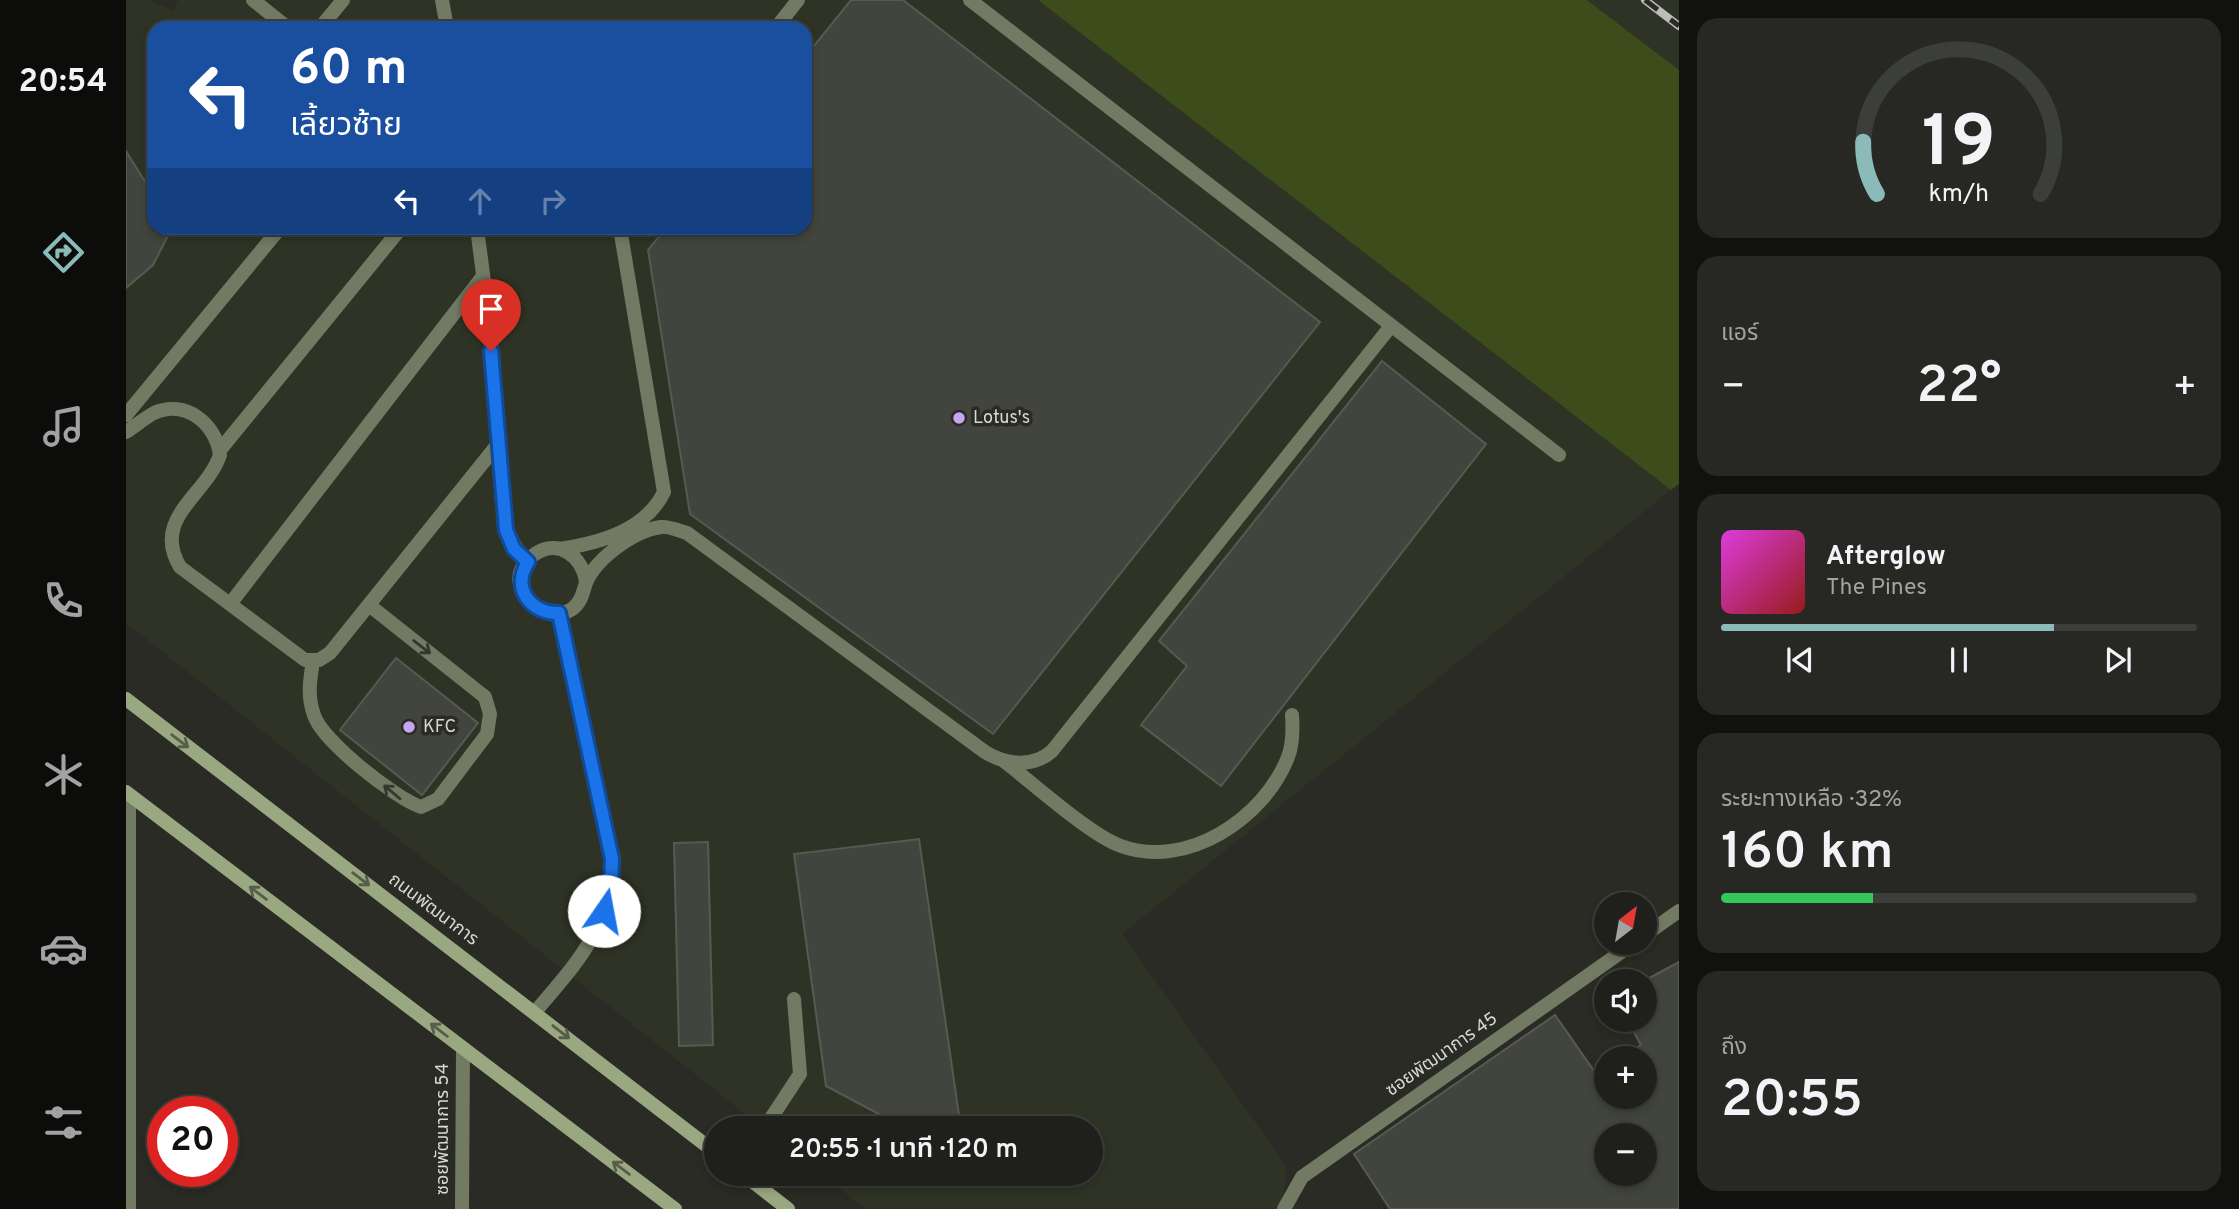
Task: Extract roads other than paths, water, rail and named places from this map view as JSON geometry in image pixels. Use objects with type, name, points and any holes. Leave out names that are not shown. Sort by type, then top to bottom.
[{"type":"main road","name":"ถนนพัฒนาการ","points":[[126,699],[704,1144]]},
{"type":"main road","points":[[128,794],[675,1209]]},
{"type":"main road","points":[[758,1186],[788,1209]]},
{"type":"street","points":[[253,0],[279,21]]},
{"type":"street","points":[[326,21],[343,0]]},
{"type":"street","points":[[442,0],[444,21]]},
{"type":"street","points":[[782,21],[798,0]]},
{"type":"street","points":[[970,0],[1559,455]]},
{"type":"street","points":[[126,415],[274,235]]},
{"type":"street","points":[[395,235],[220,450],[219,459],[176,520],[171,543],[180,567],[305,660],[313,661],[330,653],[498,444]]},
{"type":"street","points":[[478,235],[506,530],[514,549],[528,562]]},
{"type":"street","points":[[622,235],[664,492],[650,512],[615,536],[540,551],[528,562],[521,575],[524,595],[538,610],[559,613],[578,602],[586,581],[607,555],[637,537],[662,527],[687,533],[1105,838],[1135,851],[1168,853],[1206,841],[1232,825],[1268,790],[1288,757],[1292,715]]},
{"type":"street","points":[[230,604],[483,276]]},
{"type":"street","points":[[1004,762],[1033,761],[1052,751],[1391,326]]},
{"type":"street","points":[[126,432],[154,413],[183,411],[204,420],[220,450]]},
{"type":"street","points":[[560,549],[579,561],[586,581]]},
{"type":"street","points":[[313,661],[308,694],[314,719],[339,747],[401,800],[421,807],[438,799],[487,734],[491,714],[485,697],[369,605]]},
{"type":"street","points":[[535,1012],[578,961],[597,932],[611,891],[612,859],[559,613]]},
{"type":"street","points":[[128,794],[129,1209]]},
{"type":"street","points":[[1657,927],[1679,911]]},
{"type":"street","name":"ซอยพัฒนาการ 45","points":[[1284,1209],[1302,1177],[1615,956]]},
{"type":"street","points":[[773,1116],[800,1074],[794,999]]},
{"type":"street","name":"ซอยพัฒนาการ 54","points":[[462,1209],[463,1049]]},
{"type":"railway","points":[[1645,0],[1679,26]]},
{"type":"place","name":"Lotus's","points":[[959,418]]},
{"type":"place","name":"KFC","points":[[409,727]]}]
